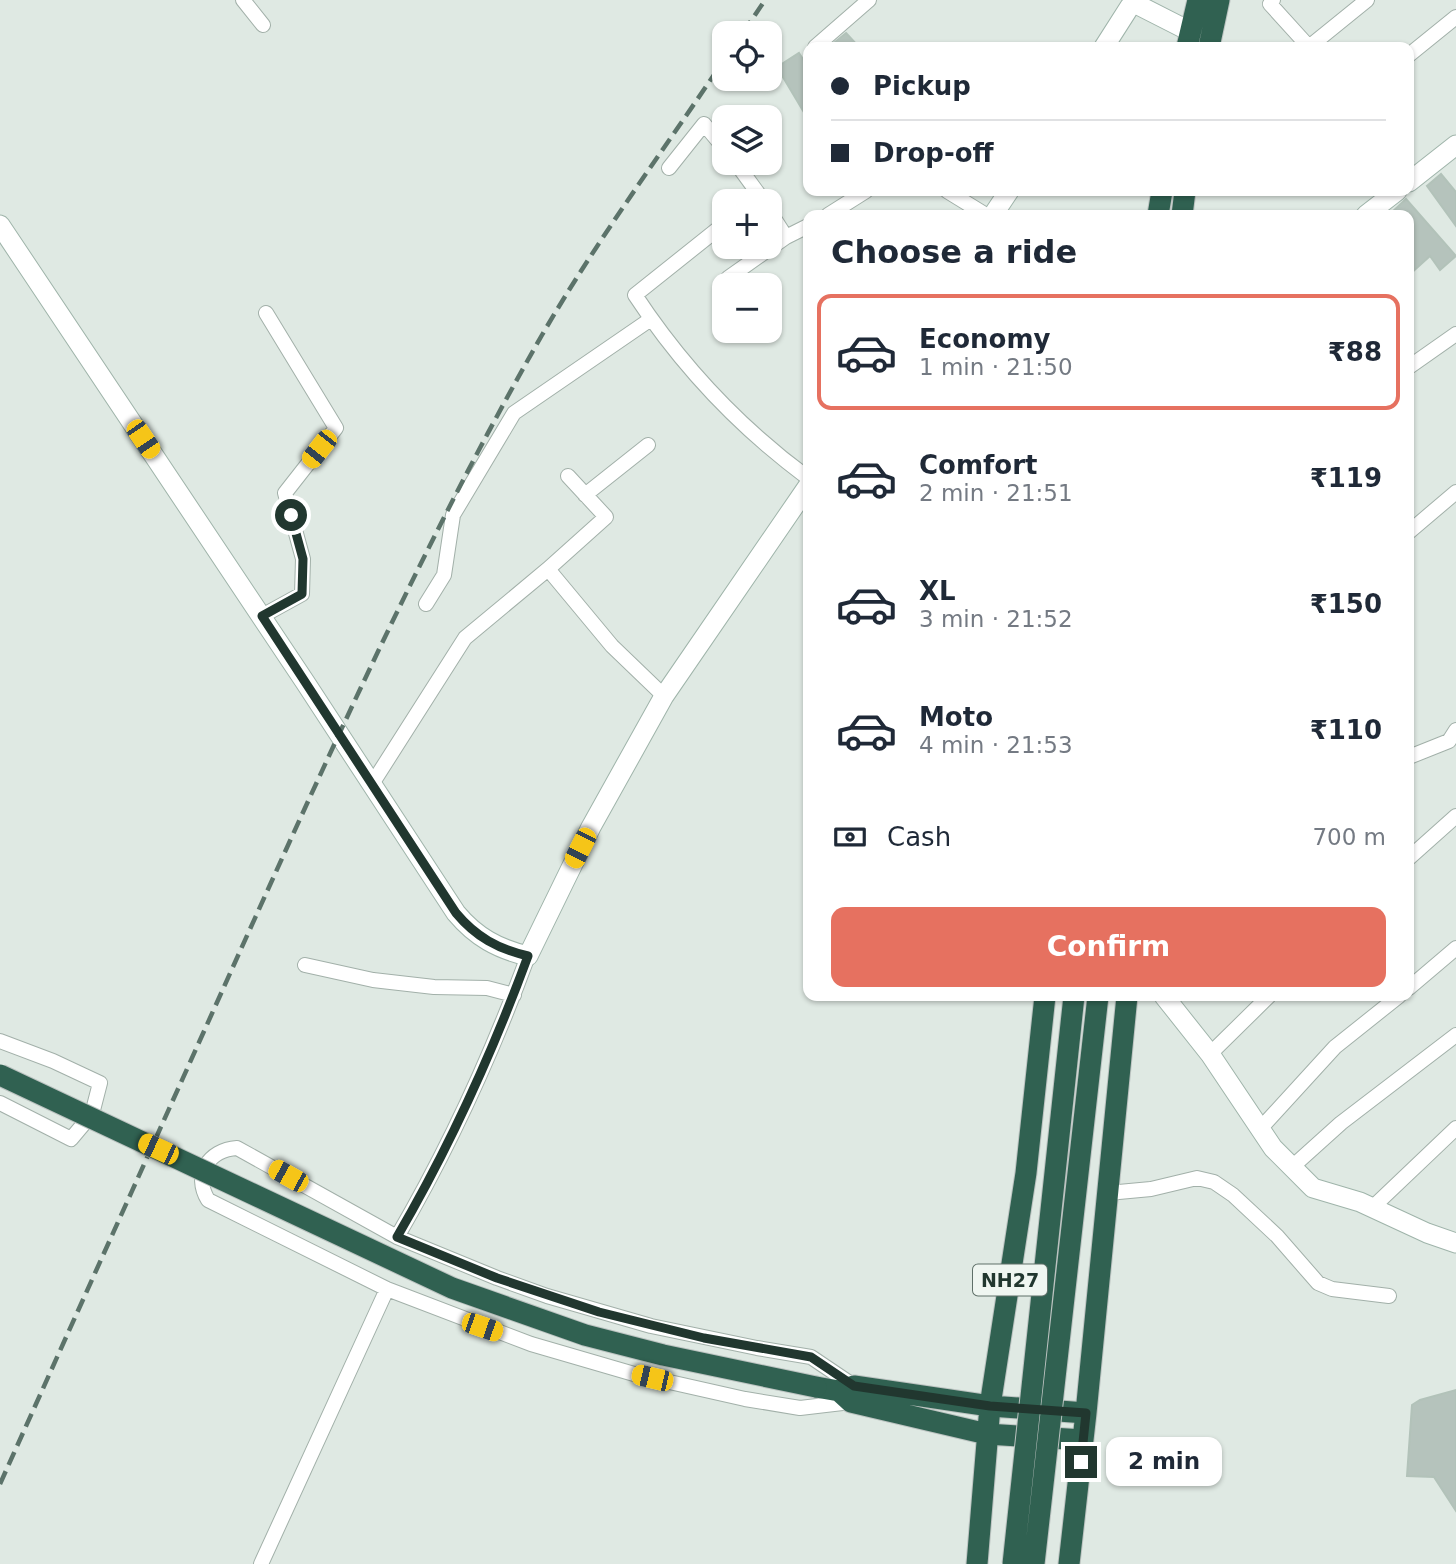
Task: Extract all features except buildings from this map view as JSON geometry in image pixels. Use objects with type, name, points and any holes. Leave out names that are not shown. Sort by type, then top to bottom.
[{"type":"highway","points":[[1189,40],[1198,0]]},
{"type":"highway","points":[[1210,42],[1219,0]]},
{"type":"highway","name":"NH27","points":[[977,1564],[990,1406],[1026,1173],[1044,1001]]},
{"type":"highway","points":[[1013,1564],[1073,1001]]},
{"type":"highway","points":[[1034,1564],[1097,1001]]},
{"type":"highway","points":[[1069,1564],[1127,1001]]},
{"type":"highway","points":[[0,1075],[452,1287],[585,1335],[663,1355],[848,1393],[1086,1413]]},
{"type":"highway","points":[[848,1393],[987,1434],[1083,1440]]},
{"type":"street","points":[[243,0],[263,25]]},
{"type":"street","points":[[821,42],[869,0]]},
{"type":"street","points":[[1273,0],[1269,4],[1304,42]]},
{"type":"street","points":[[1315,42],[1367,0]]},
{"type":"street","points":[[1107,42],[1133,1],[1189,40]]},
{"type":"street","points":[[1414,51],[1456,17]]},
{"type":"street","points":[[669,168],[704,124],[712,134]]},
{"type":"street","points":[[1414,171],[1456,145]]},
{"type":"street","points":[[836,210],[858,196]]},
{"type":"street","points":[[955,196],[978,210]]},
{"type":"street","points":[[1372,210],[1391,196]]},
{"type":"street","points":[[0,225],[466,925],[489,943],[528,956]]},
{"type":"street","points":[[735,273],[786,237],[803,228]]},
{"type":"street","points":[[782,231],[786,237]]},
{"type":"street","points":[[712,234],[635,295],[679,358],[728,412],[803,474]]},
{"type":"street","points":[[262,616],[302,594],[303,559],[285,493],[336,428],[266,313]]},
{"type":"street","points":[[426,604],[444,575],[453,514],[514,413],[651,319]]},
{"type":"street","points":[[1414,364],[1456,334]]},
{"type":"street","points":[[585,495],[648,445]]},
{"type":"street","points":[[372,784],[460,645],[606,517],[568,476]]},
{"type":"street","points":[[397,1237],[463,1115],[528,956],[591,827],[664,696],[803,492]]},
{"type":"street","points":[[1414,528],[1456,492]]},
{"type":"street","points":[[548,569],[612,646],[664,696]]},
{"type":"street","points":[[1414,755],[1449,741],[1456,730]]},
{"type":"street","points":[[1414,854],[1456,816]]},
{"type":"street","points":[[1414,984],[1456,948]]},
{"type":"street","points":[[305,965],[373,980],[434,987],[487,988],[514,995]]},
{"type":"street","points":[[1168,1001],[1210,1054],[1260,1129],[1291,1168],[1313,1188],[1372,1208],[1456,1243]]},
{"type":"street","points":[[1210,1054],[1264,1001]]},
{"type":"street","points":[[1260,1129],[1335,1047],[1393,1001]]},
{"type":"street","points":[[1291,1168],[1341,1122],[1456,1035]]},
{"type":"street","points":[[0,1041],[100,1083],[92,1114],[71,1139],[0,1103]]},
{"type":"street","points":[[1372,1208],[1456,1128]]},
{"type":"street","points":[[237,1148],[397,1237],[497,1278],[599,1312],[704,1338],[811,1357],[848,1393],[800,1408],[634,1374],[506,1335],[387,1289],[208,1200],[201,1180],[205,1166],[221,1150],[237,1148]]},
{"type":"street","points":[[1108,1193],[1152,1189],[1197,1178],[1214,1182],[1233,1195],[1277,1236],[1318,1283],[1332,1289],[1389,1296]]},
{"type":"street","points":[[261,1564],[387,1289]]},
{"type":"railway","points":[[751,21],[765,0]]},
{"type":"railway","points":[[0,1484],[312,793],[422,561],[542,335],[608,230],[712,78]]},
{"type":"route","points":[[291,515],[303,559],[302,594],[262,616],[456,913],[466,925],[489,943],[528,956],[490,1055],[468,1103],[435,1171],[397,1237],[497,1278],[599,1312],[704,1338],[811,1357],[854,1386],[990,1406],[1086,1413],[1081,1462]]}]
